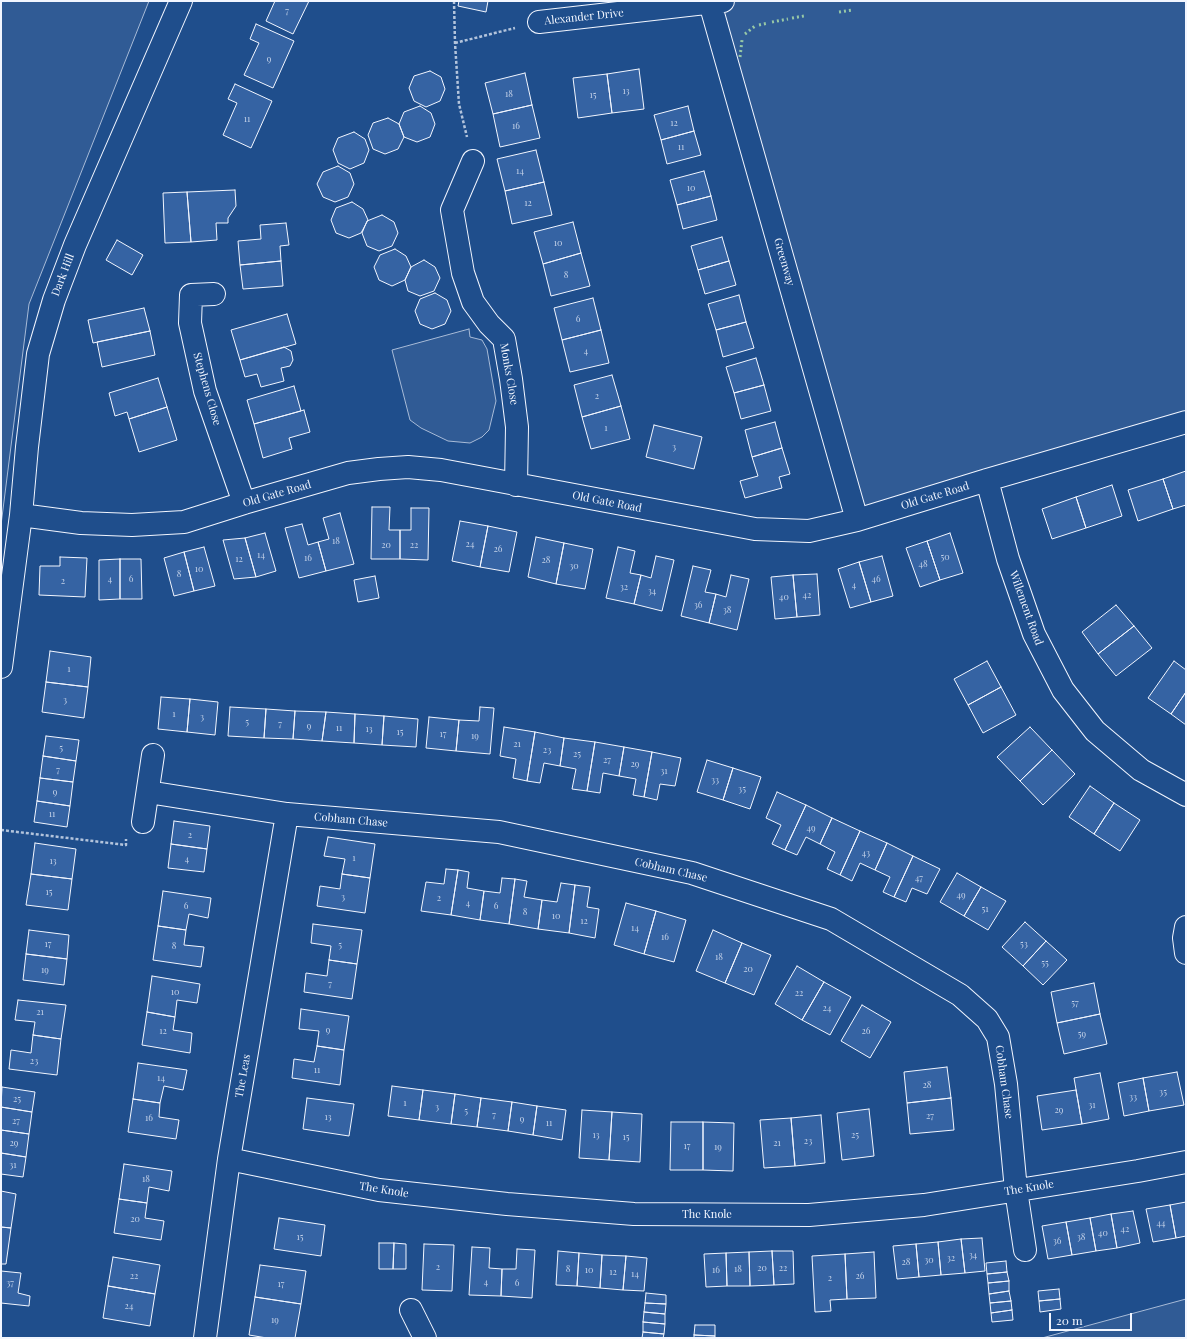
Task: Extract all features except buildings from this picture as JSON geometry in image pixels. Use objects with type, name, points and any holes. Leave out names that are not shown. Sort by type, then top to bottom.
[{"type":"street","name":"Dark Hill","points":[[1,667],[8,567],[21,515],[26,447],[38,354],[54,300],[74,246],[181,1]]},
{"type":"street","name":"Alexander Drive","points":[[539,22],[717,2]]},
{"type":"street","name":"Greenway","points":[[717,2],[858,520]]},
{"type":"street","name":"Monks Close","points":[[473,161],[452,210],[463,274],[474,302],[489,324],[504,339],[517,427],[516,485]]},
{"type":"street","name":"Stephens Close","points":[[214,294],[191,295],[190,323],[205,391],[244,503]]},
{"type":"street","name":"Old Gate Road","points":[[21,515],[81,523],[132,526],[184,522],[348,473],[408,467],[440,470],[755,530],[809,532],[858,520],[987,480],[1186,422]]},
{"type":"street","name":"Willement Road","points":[[987,480],[1008,559],[1034,634],[1063,690],[1095,731],[1140,770],[1186,795]]},
{"type":"street","points":[[144,822],[153,755]]},
{"type":"street","name":"Cobham Chase","points":[[148,792],[287,814],[499,832],[692,873],[831,919],[960,995],[987,1019],[998,1037],[1006,1084],[1016,1190],[1025,1250]]},
{"type":"street","name":"The Leas","points":[[205,1338],[229,1159],[287,814]]},
{"type":"street","points":[[1186,927],[1184,938],[1186,953]]},
{"type":"street","name":"The Knole","points":[[229,1159],[379,1190],[506,1204],[634,1214],[809,1215],[924,1205],[1186,1162]]},
{"type":"street","points":[[411,1310],[425,1338]]},
{"type":"path","points":[[454,1],[459,104],[473,161]]},
{"type":"path","points":[[455,43],[539,22]]},
{"type":"path","points":[[1,830],[126,845],[128,820],[144,822]]},
{"type":"shaded area","points":[[1,1],[149,1],[29,304],[1,525]]},
{"type":"shaded area","points":[[728,1],[1186,1],[1186,422],[857,520],[710,3]]},
{"type":"shaded area","points":[[469,329],[470,337],[482,340],[487,349],[496,401],[489,430],[482,437],[470,443],[448,441],[421,428],[410,420],[392,350]]},
{"type":"shaded area","points":[[1186,1299],[1186,1338],[1042,1338]]},
{"type":"hedge","points":[[839,12],[853,10]]},
{"type":"hedge","points":[[792,18],[804,16]]},
{"type":"hedge","points":[[772,22],[788,19]]},
{"type":"hedge","points":[[759,25],[768,23]]},
{"type":"hedge","points":[[745,34],[755,26]]},
{"type":"hedge","points":[[740,57],[742,40]]}]
